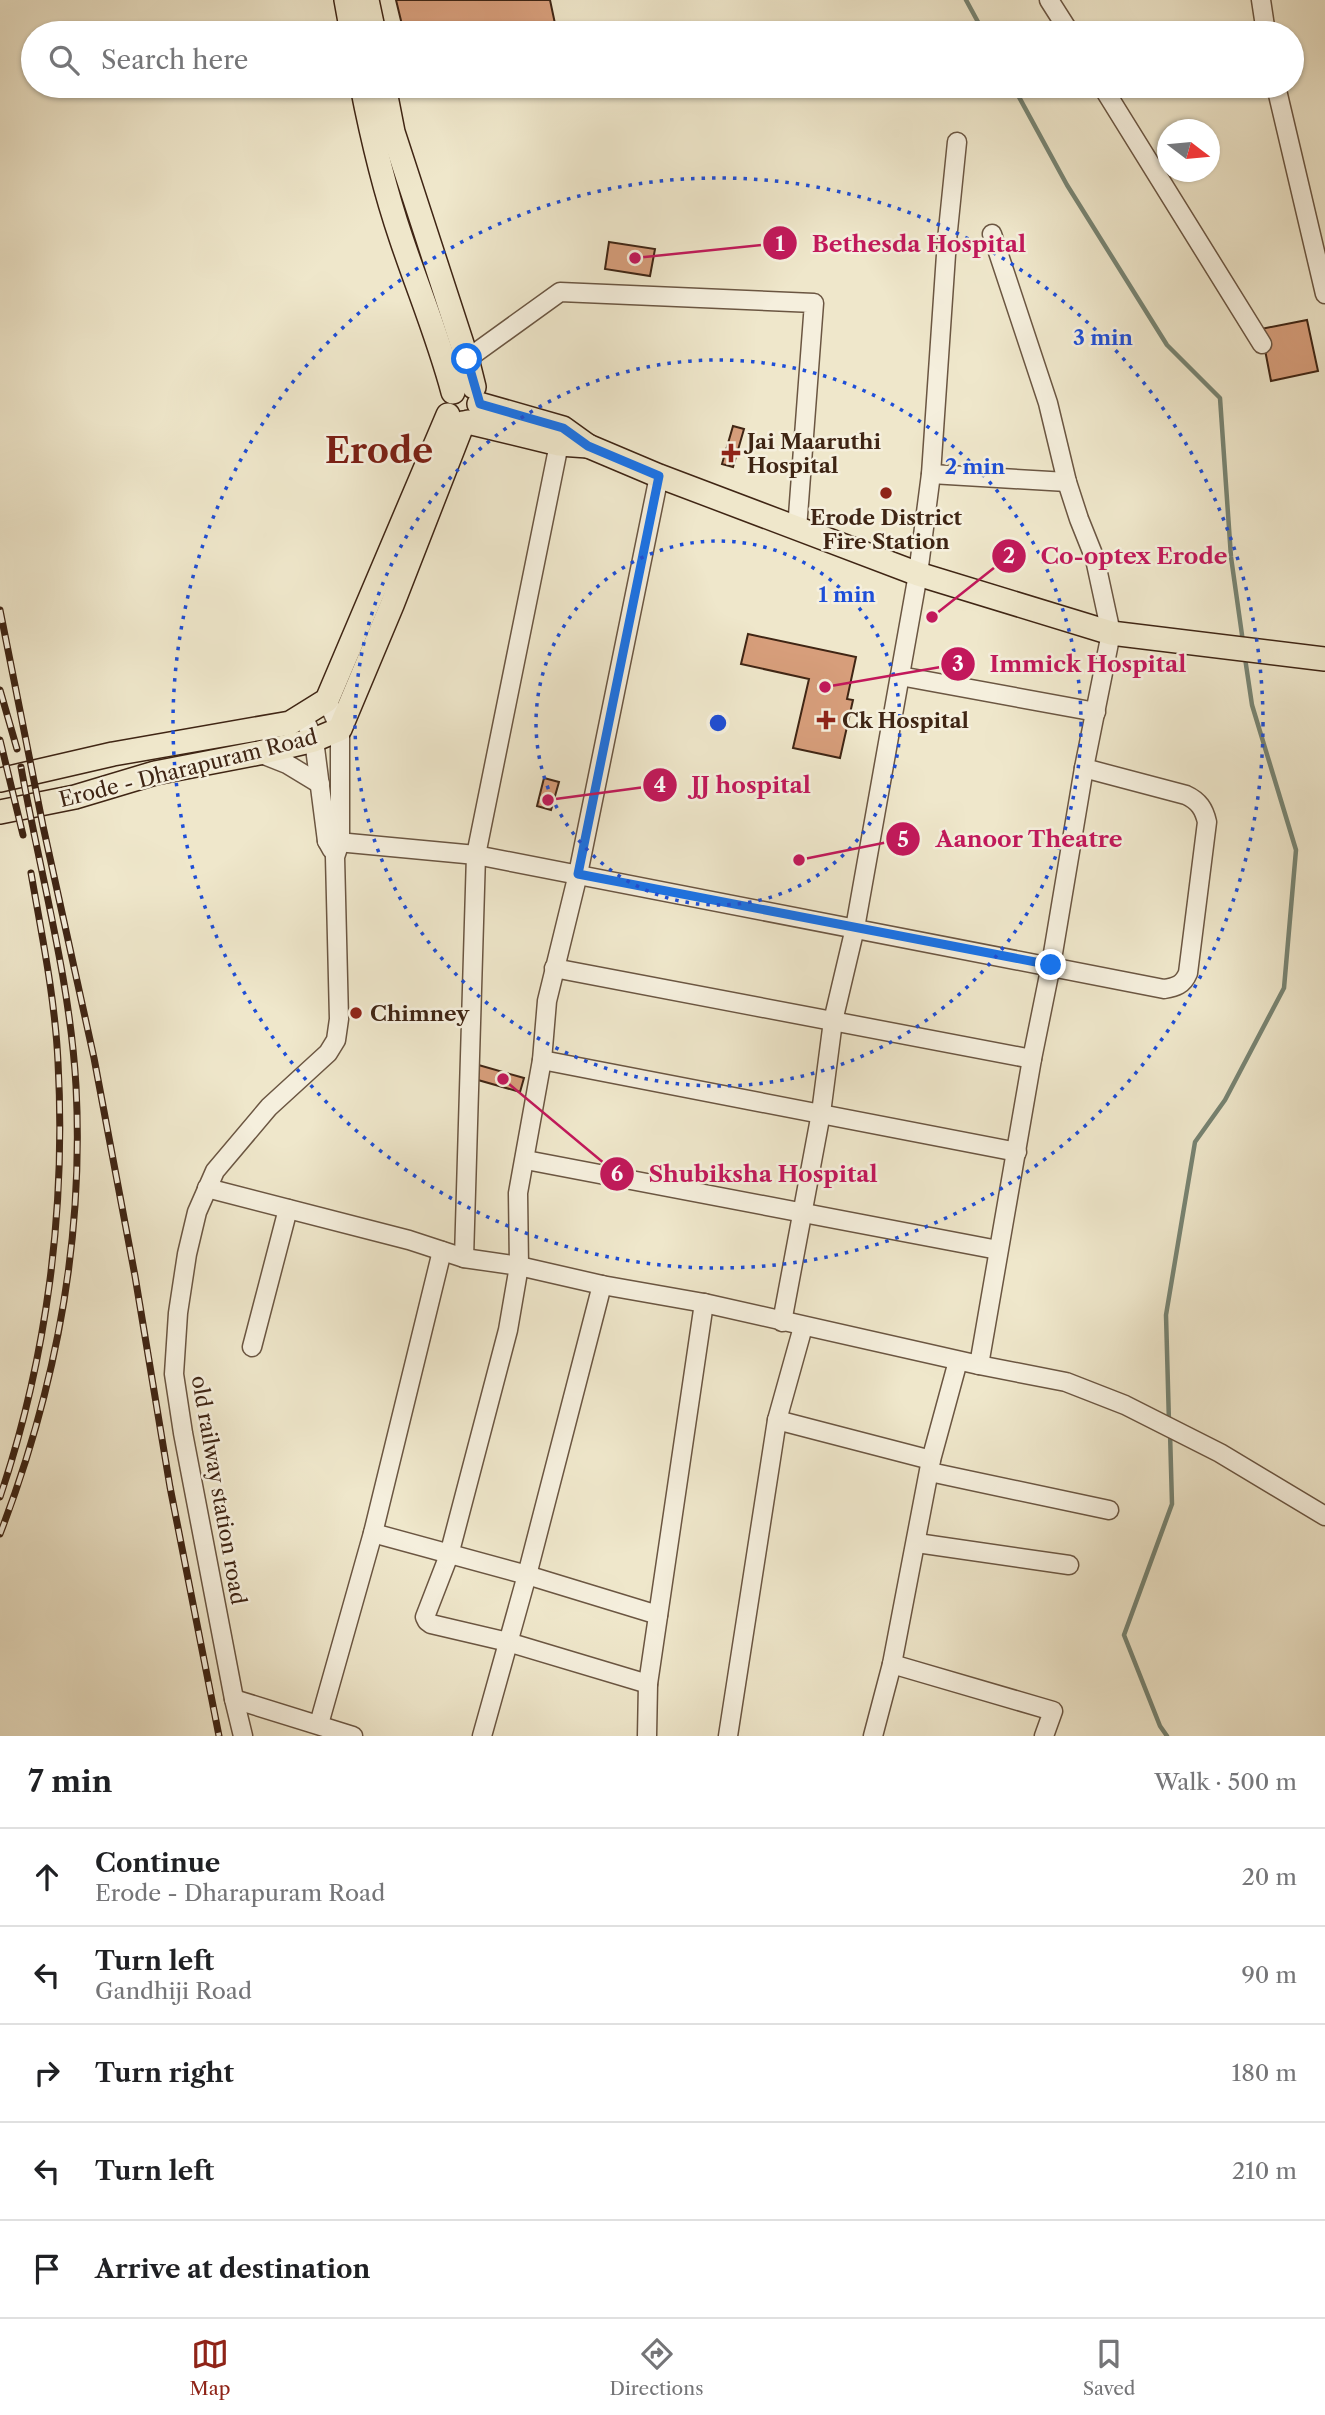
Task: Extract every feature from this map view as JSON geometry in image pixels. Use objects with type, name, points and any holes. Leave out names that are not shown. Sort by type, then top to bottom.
[{"type":"main road","points":[[346,0],[350,21]]},
{"type":"main road","points":[[367,0],[371,21]]},
{"type":"main road","points":[[368,98],[424,230],[467,359],[464,407]]},
{"type":"main road","points":[[383,98],[380,121],[400,236],[464,407],[559,444],[588,446]]},
{"type":"main road","points":[[464,407],[563,428],[588,446],[797,529],[918,573],[1119,635],[1315,658]]},
{"type":"main road","name":"Erode - Dharapuram Road","points":[[0,780],[113,754],[290,723],[327,700],[464,407]]},
{"type":"main road","name":"Erode - Dharapuram Road","points":[[0,812],[75,797],[155,773],[314,740],[340,729],[392,605],[464,407]]},
{"type":"street","points":[[1049,0],[1062,21]]},
{"type":"street","points":[[1261,0],[1264,21]]},
{"type":"street","points":[[1109,98],[1262,344]]},
{"type":"street","points":[[1279,98],[1325,294]]},
{"type":"street","points":[[782,1322],[821,1114],[833,1021],[855,928],[918,573],[931,474],[947,240],[957,142]]},
{"type":"street","points":[[979,1365],[1084,768],[1119,635],[1067,482],[1048,403],[992,234]]},
{"type":"street","points":[[467,359],[560,292],[814,303],[797,529]]},
{"type":"street","points":[[464,1258],[476,855],[559,444]]},
{"type":"street","points":[[931,474],[1067,482]]},
{"type":"street","points":[[648,1684],[427,1621],[427,1610],[449,1555],[508,1330],[519,1266],[518,1193],[542,1060],[547,1001],[578,874],[659,476]]},
{"type":"street","points":[[900,676],[1097,712]]},
{"type":"street","points":[[327,700],[340,729],[334,847]]},
{"type":"street","points":[[303,716],[314,740],[320,784],[334,847]]},
{"type":"street","points":[[259,753],[287,764],[320,784]]},
{"type":"street","points":[[334,847],[476,855],[1164,989],[1182,983],[1188,973],[1207,822],[1201,806],[1186,795],[1084,768]]},
{"type":"street","name":"old railway station road","points":[[243,1736],[183,1433],[174,1374],[178,1312],[197,1212],[215,1171],[269,1107],[328,1053],[335,1040],[338,1018],[334,847]]},
{"type":"street","points":[[554,968],[1032,1059]]},
{"type":"street","points":[[542,1060],[1017,1152]]},
{"type":"street","points":[[526,1160],[998,1250]]},
{"type":"street","points":[[207,1188],[409,1240],[464,1258],[519,1266],[602,1286],[704,1303],[958,1361],[1066,1382],[1125,1405],[1220,1453],[1325,1516]]},
{"type":"street","points":[[252,1347],[288,1209]]},
{"type":"street","points":[[319,1724],[373,1533],[442,1251]]},
{"type":"street","points":[[482,1736],[602,1286]]},
{"type":"street","points":[[647,1736],[648,1684],[704,1303]]},
{"type":"street","points":[[728,1736],[777,1420],[803,1327]]},
{"type":"street","points":[[873,1736],[892,1664],[930,1466],[958,1361]]},
{"type":"street","points":[[777,1420],[930,1466],[1109,1510]]},
{"type":"street","points":[[373,1533],[527,1575],[658,1615]]},
{"type":"street","points":[[917,1543],[1069,1565]]},
{"type":"street","points":[[892,1664],[1053,1711],[1044,1736]]},
{"type":"street","points":[[234,1699],[353,1736]]},
{"type":"building","points":[[396,0],[550,0],[554,21],[401,21]]},
{"type":"building","points":[[609,242],[655,249],[650,276],[605,269]]},
{"type":"building","points":[[1307,320],[1318,371],[1271,381],[1261,329]]},
{"type":"building","points":[[733,426],[744,429],[733,467],[722,464]]},
{"type":"building","points":[[748,634],[856,657],[847,699],[853,700],[840,758],[793,748],[809,679],[741,664]]},
{"type":"building","points":[[544,778],[559,782],[551,810],[537,806]]},
{"type":"building","points":[[475,1064],[524,1078],[520,1092],[471,1078]]},
{"type":"waterway","points":[[966,0],[977,21]]},
{"type":"waterway","points":[[1020,98],[1067,185],[1167,345],[1220,398],[1231,557],[1243,642]]},
{"type":"waterway","points":[[1169,1423],[1166,1315],[1195,1142],[1225,1100],[1284,988],[1296,850],[1252,705],[1245,658]]},
{"type":"waterway","points":[[1167,1736],[1160,1726],[1124,1635],[1172,1504],[1170,1432]]},
{"type":"railway","points":[[0,610],[43,826],[94,1058],[135,1276],[170,1487],[219,1736]]},
{"type":"railway","points":[[0,690],[17,749]]},
{"type":"railway","points":[[0,740],[23,835]]},
{"type":"railway","points":[[0,1534],[36,1425],[62,1314],[70,1257],[77,1143],[76,1086],[68,1006],[21,767]]},
{"type":"railway","points":[[0,1497],[30,1391],[41,1337],[56,1228],[59,1172],[60,1117],[54,1015],[31,873]]},
{"type":"place","name":"Bethesda Hospital","points":[[635,258]]},
{"type":"place","name":"Jai Maaruthi Hospital","points":[[731,453]]},
{"type":"place","name":"Erode District Fire Station","points":[[886,493]]},
{"type":"place","name":"Co-optex Erode","points":[[932,617]]},
{"type":"place","name":"Immick Hospital","points":[[825,687]]},
{"type":"place","name":"Ck Hospital","points":[[826,720]]},
{"type":"place","name":"JJ hospital","points":[[548,800]]},
{"type":"place","name":"Aanoor Theatre","points":[[799,860]]},
{"type":"place","name":"Chimney","points":[[356,1013]]},
{"type":"place","name":"Shubiksha Hospital","points":[[503,1079]]},
{"type":"district","name":"Erode","points":[[379,450]]},
{"type":"route","points":[[467,359],[480,404],[563,428],[588,446],[659,476],[578,874],[1051,965]]}]
